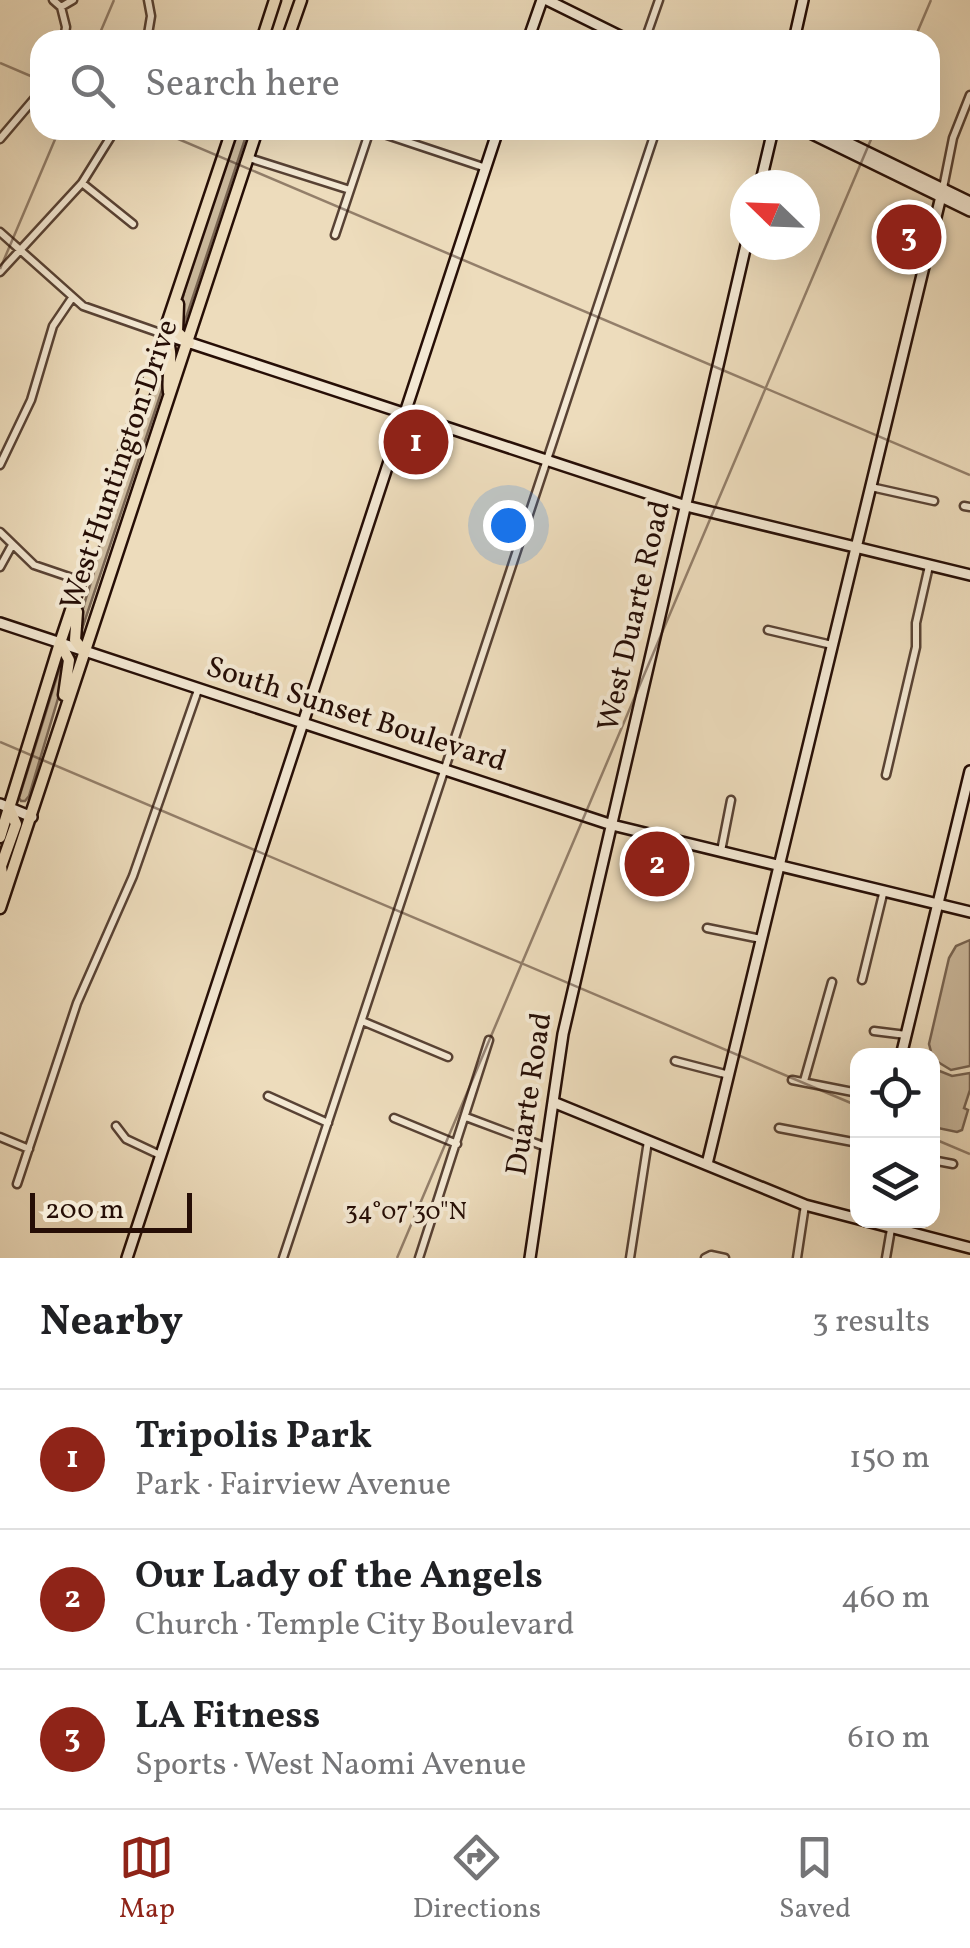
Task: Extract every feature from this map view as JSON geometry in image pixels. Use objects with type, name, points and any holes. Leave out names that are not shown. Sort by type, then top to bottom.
[{"type":"main road","points":[[265,30],[275,0]]},
{"type":"main road","points":[[290,30],[300,0]]},
{"type":"main road","name":"West Huntington Drive","points":[[4,806],[229,140]]},
{"type":"main road","name":"West Huntington Drive","points":[[4,896],[254,140]]},
{"type":"main road","points":[[178,292],[177,332],[189,342]]},
{"type":"main road","points":[[164,334],[171,350],[167,379],[170,398]]},
{"type":"main road","points":[[73,604],[77,612],[75,640],[84,652]]},
{"type":"main road","points":[[60,643],[69,660],[64,716]]},
{"type":"main road","points":[[0,836],[4,806]]},
{"type":"main road","points":[[0,908],[4,896],[1,866],[16,824],[4,806]]},
{"type":"street","points":[[53,0],[61,7],[66,30]]},
{"type":"street","points":[[61,7],[74,0]]},
{"type":"street","points":[[148,0],[149,30]]},
{"type":"street","points":[[532,30],[544,0],[607,30]]},
{"type":"street","points":[[648,30],[658,0]]},
{"type":"street","points":[[796,30],[804,0]]},
{"type":"street","points":[[707,1164],[953,138],[970,95]]},
{"type":"street","points":[[0,139],[30,104]]},
{"type":"street","points":[[0,272],[82,183],[110,140]]},
{"type":"street","points":[[335,235],[368,140]]},
{"type":"street","points":[[401,140],[486,168]]},
{"type":"street","points":[[127,1258],[495,140]]},
{"type":"street","points":[[282,1258],[653,140]]},
{"type":"street","points":[[764,170],[771,140]]},
{"type":"street","points":[[826,140],[970,202]]},
{"type":"street","points":[[841,140],[970,211]]},
{"type":"street","points":[[248,157],[350,190]]},
{"type":"street","points":[[82,183],[133,224]]},
{"type":"street","points":[[0,232],[72,298],[97,313],[686,506],[970,576]]},
{"type":"street","name":"West Duarte Road","points":[[572,998],[743,260]]},
{"type":"street","points":[[0,465],[32,400],[54,326],[72,298]]},
{"type":"street","points":[[870,487],[934,501]]},
{"type":"street","points":[[0,532],[34,565],[81,581]]},
{"type":"street","points":[[0,566],[11,546]]},
{"type":"street","points":[[886,775],[916,647],[916,624],[929,566]]},
{"type":"street","name":"South Sunset Boulevard","points":[[0,624],[612,825],[970,912]]},
{"type":"street","points":[[768,630],[832,645]]},
{"type":"street","points":[[18,1184],[77,1003],[133,876],[198,690]]},
{"type":"street","points":[[903,1048],[970,774]]},
{"type":"street","points":[[721,851],[732,800]]},
{"type":"street","points":[[4,806],[32,817]]},
{"type":"street","points":[[862,980],[884,890]]},
{"type":"street","points":[[707,928],[761,939]]},
{"type":"street","points":[[804,1081],[832,982]]},
{"type":"street","name":"Duarte Road","points":[[530,1258],[572,998]]},
{"type":"street","points":[[362,1021],[448,1057]]},
{"type":"street","points":[[874,1031],[906,1034]]},
{"type":"street","points":[[419,1258],[489,1040]]},
{"type":"street","points":[[675,1061],[730,1075]]},
{"type":"street","points":[[792,1080],[850,1091]]},
{"type":"street","points":[[268,1096],[328,1123]]},
{"type":"street","points":[[553,1102],[806,1205],[850,1218]]},
{"type":"street","points":[[466,1117],[546,1147]]},
{"type":"street","points":[[394,1118],[457,1144]]},
{"type":"street","points":[[116,1126],[126,1139],[160,1155]]},
{"type":"street","points":[[779,1128],[850,1141]]},
{"type":"street","points":[[0,1137],[29,1149]]},
{"type":"street","points":[[630,1258],[649,1140]]},
{"type":"street","points":[[940,1162],[953,1164]]},
{"type":"street","points":[[797,1258],[806,1205]]},
{"type":"street","points":[[887,1228],[970,1248]]},
{"type":"street","points":[[886,1258],[891,1229]]},
{"type":"street","points":[[705,1258],[725,1258]]},
{"type":"shaded area","points":[[234,140],[245,140],[182,330],[180,310]]},
{"type":"shaded area","points":[[166,347],[168,362],[162,390],[79,638],[98,550]]},
{"type":"shaded area","points":[[410,421],[436,430],[424,463],[396,455]]},
{"type":"shaded area","points":[[65,663],[65,675],[29,796],[21,801],[61,664]]},
{"type":"shaded area","points":[[970,940],[970,1066],[951,1070],[940,1063],[940,1048],[930,1048],[929,1044],[949,958],[956,946]]},
{"type":"shaded area","points":[[940,1071],[952,1076],[970,1073],[964,1108],[968,1110],[962,1130],[940,1128]]},
{"type":"place","name":"LA Fitness","points":[[909,237]]},
{"type":"place","name":"Tripolis Park","points":[[416,442]]},
{"type":"place","name":"Our Lady of the Angels","points":[[657,864]]}]
